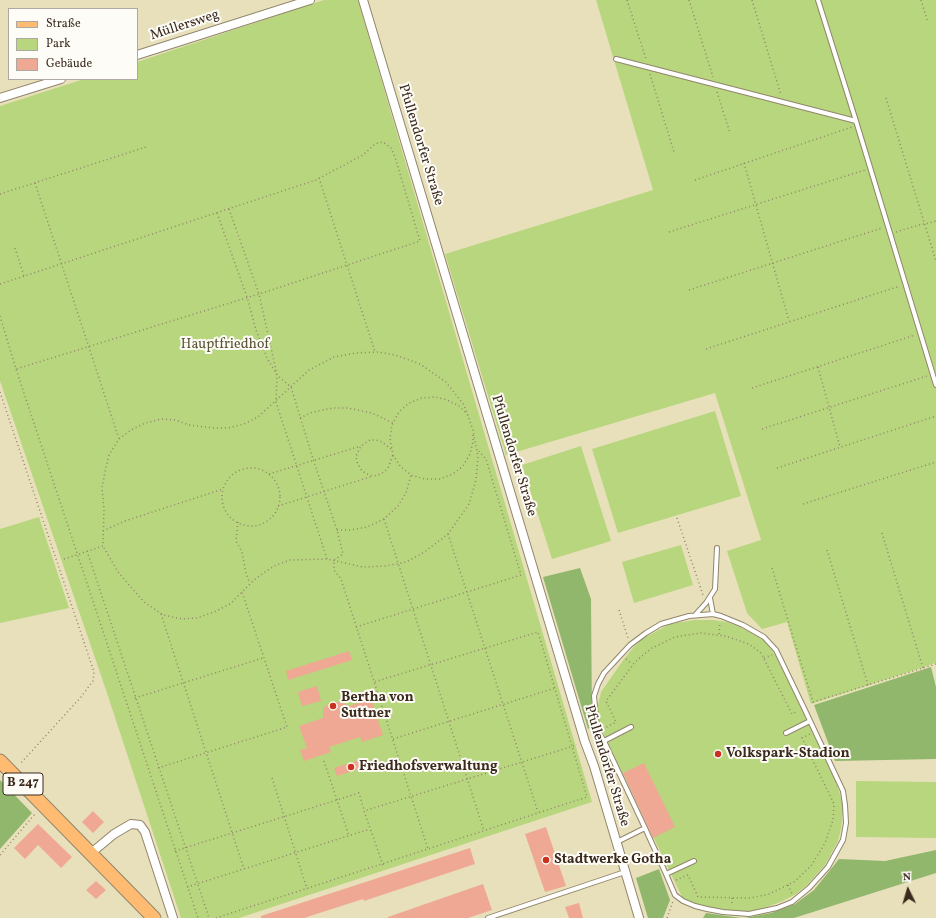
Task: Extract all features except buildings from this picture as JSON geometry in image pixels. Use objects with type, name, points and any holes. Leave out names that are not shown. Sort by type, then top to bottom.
[{"type":"main road","name":"B 247","points":[[0,761],[154,918]]},
{"type":"street","name":"Müllersweg","points":[[138,55],[310,0]]},
{"type":"street","name":"Pfullendorfer Straße","points":[[363,0],[639,918]]},
{"type":"street","points":[[0,98],[58,80]]},
{"type":"street","points":[[90,854],[114,834],[132,824],[140,825],[145,832],[173,918]]},
{"type":"lane","points":[[818,0],[857,123],[936,385]]},
{"type":"lane","points":[[616,59],[783,102],[857,123]]},
{"type":"lane","points":[[696,614],[710,598],[715,589],[717,548]]},
{"type":"lane","points":[[710,598],[713,614]]},
{"type":"lane","points":[[696,614],[713,614],[743,624],[764,637],[776,650],[842,791],[845,805],[846,823],[842,840],[828,868],[809,888],[794,900],[777,908],[749,914],[723,912],[695,906],[683,901],[675,895],[604,741],[598,732],[594,696],[604,673],[646,632],[674,619],[696,614]]},
{"type":"lane","points":[[786,733],[810,721]]},
{"type":"lane","points":[[604,741],[631,727]]},
{"type":"lane","points":[[616,842],[645,828]]},
{"type":"lane","points":[[666,874],[694,861]]},
{"type":"lane","points":[[488,918],[625,872]]},
{"type":"path","points":[[627,0],[674,152]]},
{"type":"path","points":[[689,0],[730,133]]},
{"type":"path","points":[[752,0],[783,102]]},
{"type":"path","points":[[921,0],[928,23]]},
{"type":"path","points":[[886,98],[936,261]]},
{"type":"path","points":[[695,180],[857,123]]},
{"type":"path","points":[[0,284],[319,178],[363,155],[375,144],[383,142],[391,148],[396,157],[420,241],[258,294],[16,370]]},
{"type":"path","points":[[0,194],[146,148]]},
{"type":"path","points":[[744,163],[790,322]]},
{"type":"path","points":[[669,232],[870,169]]},
{"type":"path","points":[[319,178],[375,352]]},
{"type":"path","points":[[35,183],[119,439]]},
{"type":"path","points":[[229,209],[258,294],[277,376],[276,402],[327,559]]},
{"type":"path","points":[[217,213],[256,330],[267,358],[277,376],[291,387],[312,460],[344,554],[334,560]]},
{"type":"path","points":[[890,234],[936,221]]},
{"type":"path","points":[[688,290],[888,226]]},
{"type":"path","points":[[15,248],[24,276]]},
{"type":"path","points":[[706,348],[905,284]]},
{"type":"path","points":[[0,316],[16,370],[198,918]]},
{"type":"path","points":[[752,388],[920,334]]},
{"type":"path","points":[[375,352],[395,355],[420,364],[446,382],[464,405],[474,430],[478,457],[476,480],[469,504],[448,534],[424,553],[406,562],[385,566],[363,567],[327,559],[290,560],[276,566],[251,583],[230,604],[197,618],[182,619],[161,614],[143,601],[118,572],[103,546],[102,488],[109,455],[119,439],[131,430],[145,423],[161,419],[176,420],[189,425],[228,428],[244,424],[258,417],[309,370],[334,357],[356,353],[375,352]]},
{"type":"path","points":[[818,367],[840,447]]},
{"type":"path","points":[[762,429],[933,375]]},
{"type":"path","points":[[0,392],[94,672],[93,681],[81,697],[12,773]]},
{"type":"path","points":[[468,416],[459,406],[448,400],[435,397],[422,398],[410,403],[399,412],[393,423],[390,439],[393,455],[400,466],[412,475],[425,479],[440,479],[453,474],[463,466],[470,454],[474,430]]},
{"type":"path","points":[[300,418],[310,413],[322,410],[348,408],[372,413],[393,423]]},
{"type":"path","points":[[777,468],[936,416]]},
{"type":"path","points":[[268,474],[360,446],[370,440],[382,442],[391,450]]},
{"type":"path","points":[[360,446],[356,456],[356,462],[362,471],[373,476]]},
{"type":"path","points":[[356,627],[412,608],[521,575],[486,459],[477,449]]},
{"type":"path","points":[[278,506],[384,472],[388,468],[393,455]]},
{"type":"path","points":[[803,504],[936,462]]},
{"type":"path","points":[[254,468],[268,474],[277,485],[279,494],[278,506],[267,520],[259,524],[250,525],[238,522],[232,519],[226,512],[223,504],[223,488],[235,472],[254,468]]},
{"type":"path","points":[[337,530],[350,530],[367,527],[384,519],[398,506],[406,493],[412,475]]},
{"type":"path","points":[[103,531],[125,521],[223,488]]},
{"type":"path","points":[[676,518],[706,603]]},
{"type":"path","points":[[384,519],[484,831]]},
{"type":"path","points":[[238,522],[236,541],[242,552],[246,574],[251,583]]},
{"type":"path","points":[[882,533],[923,668]]},
{"type":"path","points":[[448,534],[538,812]]},
{"type":"path","points":[[64,559],[103,546]]},
{"type":"path","points":[[827,550],[868,685]]},
{"type":"path","points":[[87,551],[209,918]]},
{"type":"path","points":[[334,560],[334,570],[341,579],[428,849]]},
{"type":"path","points":[[772,568],[813,702],[936,664]]},
{"type":"path","points":[[158,768],[287,727],[242,592]]},
{"type":"path","points":[[619,610],[630,646]]},
{"type":"path","points":[[161,614],[244,869]]},
{"type":"path","points":[[719,635],[721,616]]},
{"type":"path","points":[[216,918],[383,865],[538,812],[587,797],[538,632],[374,682]]},
{"type":"path","points":[[598,732],[616,722],[606,701],[633,665],[652,648],[675,637],[701,633],[725,636],[749,644],[761,653],[792,714],[804,708]]},
{"type":"path","points":[[622,655],[633,665]]},
{"type":"path","points":[[135,698],[263,658]]},
{"type":"path","points":[[393,739],[555,688]]},
{"type":"path","points":[[670,883],[688,875],[698,897],[750,898],[769,894],[794,882],[811,866],[825,843],[834,820],[834,804],[802,738],[815,732]]},
{"type":"path","points":[[364,811],[585,742]]},
{"type":"path","points":[[324,761],[349,836]]},
{"type":"path","points":[[272,778],[307,889]]},
{"type":"path","points":[[175,851],[284,818],[358,793],[383,865]]},
{"type":"path","points":[[0,855],[36,813]]},
{"type":"path","points":[[187,887],[370,829]]},
{"type":"path","points":[[788,884],[794,900]]},
{"type":"path","points":[[667,918],[675,895]]},
{"type":"green space","name":"Hauptfriedhof","points":[[324,0],[358,0],[592,802],[239,918],[181,918],[106,690],[0,381],[0,106],[81,80],[138,80],[138,62]]},
{"type":"green space","points":[[596,0],[936,0],[936,663],[811,704],[787,622],[762,629],[747,613],[727,551],[761,540],[715,393],[506,455],[445,254],[653,190]]},
{"type":"green space","points":[[715,411],[741,496],[618,533],[592,449]]},
{"type":"green space","points":[[581,446],[611,541],[552,559],[522,465]]},
{"type":"green space","points":[[39,517],[69,608],[0,623],[0,529]]},
{"type":"green space","points":[[681,545],[693,585],[634,603],[622,562]]},
{"type":"green space","points":[[580,568],[591,599],[592,727],[588,729],[543,577]]},
{"type":"green space","name":"Volkspark-Stadion","points":[[694,620],[727,622],[752,632],[765,641],[776,656],[784,672],[836,782],[842,801],[843,811],[838,841],[825,865],[806,886],[796,894],[783,901],[756,911],[733,911],[710,908],[683,899],[600,726],[598,717],[598,705],[601,692],[633,648],[642,639],[670,624]]},
{"type":"green space","points":[[931,667],[936,687],[936,759],[835,761],[814,705]]},
{"type":"green space","points":[[0,780],[32,813],[0,849]]},
{"type":"green space","points":[[856,781],[936,782],[936,838],[856,837]]},
{"type":"green space","points":[[936,850],[936,873],[794,918],[745,918],[771,913],[795,904],[814,890],[839,859],[885,861]]},
{"type":"green space","points":[[659,869],[670,900],[663,918],[648,918],[636,878]]},
{"type":"green space","points":[[706,913],[741,918],[703,918]]},
{"type":"place","name":"Bertha von Suttner","points":[[333,706]]},
{"type":"place","name":"Volkspark-Stadion","points":[[718,754]]},
{"type":"place","name":"Friedhofsverwaltung","points":[[351,767]]},
{"type":"place","name":"Stadtwerke Gotha","points":[[546,860]]}]
